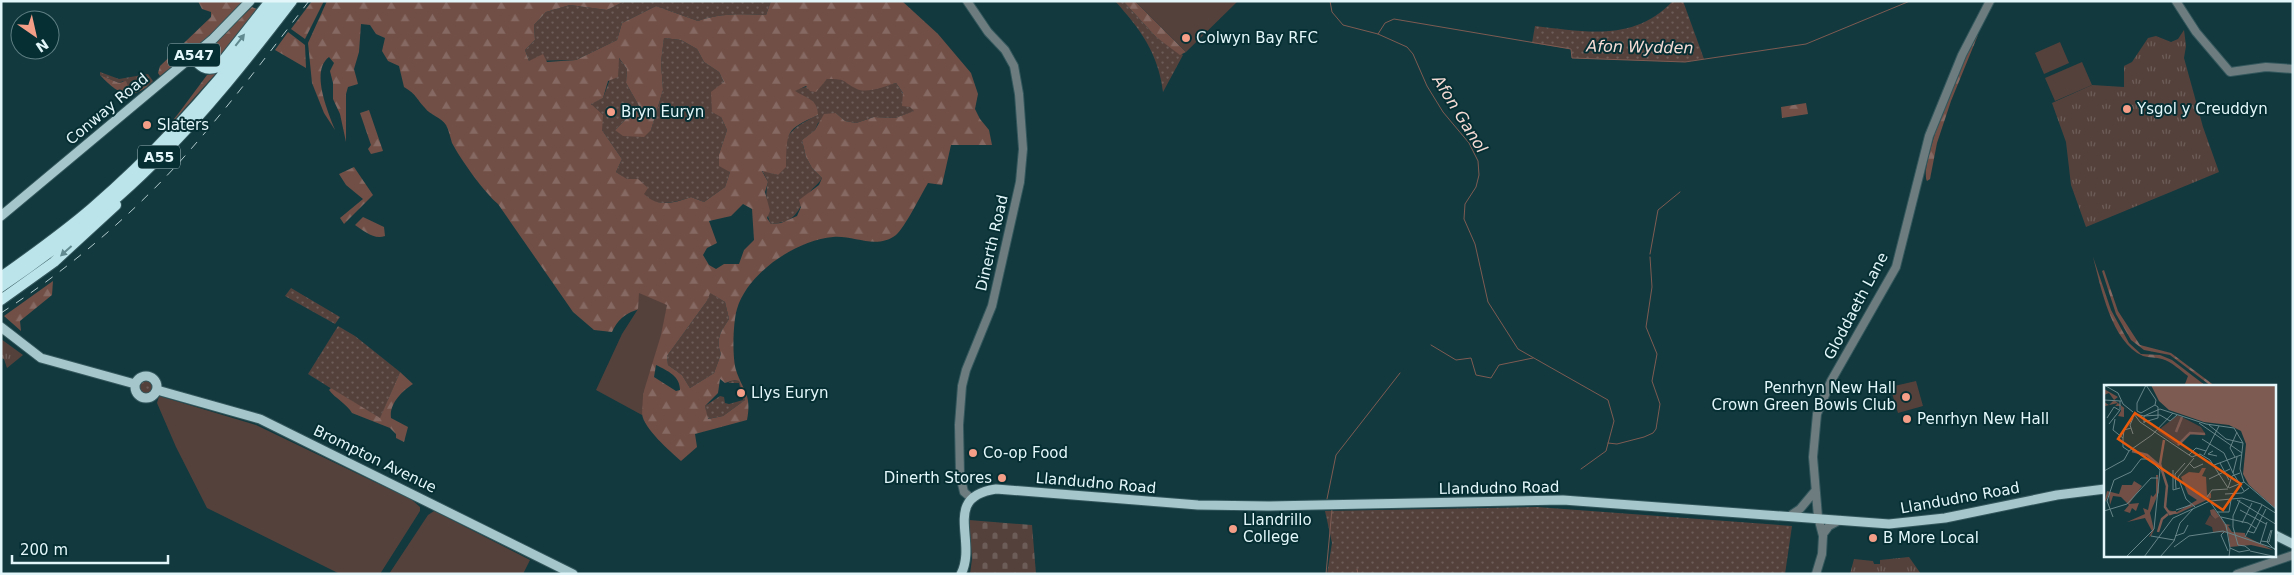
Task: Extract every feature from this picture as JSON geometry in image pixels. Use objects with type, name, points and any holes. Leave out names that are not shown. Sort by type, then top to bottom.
[{"type":"highway","points":[[192,57],[202,68],[208,70],[218,67],[270,1]]},
{"type":"highway","name":"A55","points":[[1,277],[92,209],[155,149],[232,65],[281,1]]},
{"type":"highway","name":"A55","points":[[1,287],[80,228],[154,163],[236,73],[292,1]]},
{"type":"highway","points":[[2,300],[54,262],[89,231],[154,163]]},
{"type":"main road","name":"Conway Road","points":[[1,216],[192,57],[225,28],[250,1]]},
{"type":"main road","points":[[1,327],[41,358],[135,384]]},
{"type":"main road","points":[[148,375],[156,381],[156,390],[152,396],[143,398],[136,392],[135,384],[138,378],[148,375]]},
{"type":"main road","name":"Brompton Avenue","points":[[156,390],[260,419],[572,574]]},
{"type":"main road","name":"Llandudno Road","points":[[971,498],[981,492],[996,489],[1198,505],[1278,506],[1563,500],[1791,515],[1889,524],[1915,522],[2056,495],[2104,489]]},
{"type":"main road","points":[[961,574],[966,559],[964,511],[971,498]]},
{"type":"main road","points":[[2276,535],[2291,542]]},
{"type":"street","name":"Dinerth Road","points":[[967,1],[988,32],[1005,50],[1014,66],[1019,94],[1023,149],[1020,182],[992,306],[966,370],[962,386],[959,425],[960,475],[964,492],[971,498]]},
{"type":"street","name":"Gloddaeth Lane","points":[[1823,534],[1818,517],[1815,491],[1813,442],[1817,414],[1831,381],[1896,267],[1928,136],[1962,55],[1990,1]]},
{"type":"street","points":[[2176,1],[2196,32],[2230,72],[2266,67],[2293,69]]},
{"type":"street","points":[[1791,515],[1800,509],[1815,491]]},
{"type":"street","points":[[1816,574],[1822,554],[1823,534],[1829,526],[1841,519]]},
{"type":"street","points":[[2237,574],[2293,555]]},
{"type":"street","points":[[2282,560],[2293,560]]},
{"type":"green space","points":[[198,1],[244,1],[209,37],[160,76],[158,73],[160,66],[211,17],[211,12],[202,9]]},
{"type":"green space","points":[[312,1],[324,1],[305,39],[291,29]]},
{"type":"green space","points":[[327,1],[625,1],[607,10],[570,5],[546,12],[534,25],[535,40],[525,50],[529,61],[543,54],[547,62],[576,60],[617,40],[622,23],[656,6],[698,21],[723,15],[766,15],[771,1],[902,1],[938,34],[971,73],[978,94],[975,109],[989,130],[992,145],[951,145],[942,185],[928,183],[904,225],[896,235],[873,242],[841,237],[819,239],[790,251],[763,271],[743,295],[737,309],[735,322],[735,364],[748,398],[747,420],[695,434],[697,447],[681,461],[652,433],[642,414],[643,392],[666,305],[642,309],[628,314],[622,318],[612,332],[594,330],[573,312],[498,204],[473,175],[452,143],[444,122],[427,110],[414,94],[404,87],[399,66],[388,61],[382,51],[385,38],[376,34],[370,25],[361,24],[359,52],[354,69],[358,84],[348,87],[346,94],[346,142],[340,114],[333,99],[333,83],[330,71],[334,63],[329,57],[324,63],[321,72],[321,82],[325,103],[335,130],[324,113],[312,83],[308,43]],"holes":[[[664,38],[681,40],[697,49],[704,62],[719,72],[724,82],[711,92],[712,112],[721,117],[727,130],[719,154],[719,166],[730,172],[725,187],[704,202],[691,197],[666,203],[655,201],[644,194],[648,188],[638,179],[627,179],[616,172],[622,159],[602,130],[603,115],[591,104],[603,98],[608,81],[618,77],[619,58],[627,69],[626,83],[639,106],[615,130],[623,136],[644,137],[651,130],[663,90],[661,62]],[[827,79],[842,80],[857,89],[866,91],[896,83],[903,93],[902,106],[910,107],[914,111],[895,118],[874,117],[856,123],[845,121],[836,113],[824,114],[815,130],[802,140],[806,157],[812,168],[822,178],[819,185],[799,200],[801,207],[797,216],[781,223],[771,224],[767,218],[770,211],[765,192],[768,182],[762,171],[778,175],[786,167],[790,133],[799,124],[818,115],[814,102],[795,91],[806,86],[810,91],[816,92]],[[743,204],[752,209],[754,240],[744,250],[739,264],[724,264],[716,269],[709,265],[703,255],[707,248],[717,243],[709,221],[731,216]],[[710,293],[725,302],[729,319],[720,336],[719,349],[721,354],[714,373],[690,388],[682,375],[668,365],[667,356],[707,301]],[[656,365],[676,378],[680,390],[676,391],[654,377]],[[720,379],[725,383],[734,380],[739,381],[745,400],[723,416],[708,419],[705,406],[718,393]]]},
{"type":"green space","points":[[625,1],[771,1],[766,15],[723,15],[698,21],[656,6],[622,23],[617,40],[576,60],[529,61],[525,50],[535,40],[534,25],[546,12],[570,5],[607,10]]},
{"type":"green space","points":[[1115,1],[1123,1],[1156,37],[1183,55],[1163,92],[1157,65],[1147,43],[1133,22]]},
{"type":"green space","points":[[1123,1],[1135,1],[1186,52],[1180,55],[1156,37]]},
{"type":"green space","name":"Colwyn Bay RFC","points":[[1135,1],[1238,1],[1186,52]]},
{"type":"green space","points":[[1673,1],[1683,1],[1704,59],[1685,62],[1572,58],[1571,49],[1532,43],[1535,26],[1591,32],[1626,29],[1658,14]]},
{"type":"green space","points":[[252,7],[259,10],[219,58],[212,59],[204,53]]},
{"type":"green space","name":"Ysgol y Creuddyn","points":[[2184,30],[2186,46],[2184,58],[2203,127],[2219,172],[2086,227],[2071,185],[2066,142],[2052,103],[2092,85],[2124,87],[2124,66],[2132,62],[2148,38],[2156,36],[2171,42],[2178,39]]},
{"type":"green space","points":[[288,32],[305,45],[306,68],[275,50]]},
{"type":"green space","points":[[1978,35],[1951,101],[1937,143],[1930,179],[1927,181],[1926,171],[1929,154],[1944,107],[1963,61]]},
{"type":"green space","points":[[664,38],[681,40],[697,49],[704,62],[719,72],[724,82],[721,117],[727,130],[719,154],[730,172],[725,187],[704,202],[691,197],[664,203],[656,202],[649,199],[616,172],[622,159],[602,130],[591,103],[603,98],[618,57],[627,69],[626,83],[639,106],[615,130],[651,130],[663,90],[661,62]]},
{"type":"green space","points":[[2060,42],[2069,63],[2044,74],[2035,53]]},
{"type":"green space","points":[[2082,62],[2092,85],[2055,101],[2045,78]]},
{"type":"green space","points":[[100,72],[119,79],[148,74],[153,81],[149,85],[129,89],[123,81],[119,83],[100,75]]},
{"type":"green space","points":[[217,72],[154,143],[207,75]]},
{"type":"green space","points":[[100,75],[119,83],[126,81],[129,89],[149,85],[135,93],[123,93]]},
{"type":"green space","points":[[827,79],[844,79],[868,90],[896,83],[915,111],[895,118],[874,117],[856,123],[845,121],[836,113],[818,123],[815,130],[802,140],[806,157],[812,168],[822,178],[809,193],[795,215],[786,221],[771,224],[766,203],[768,182],[762,170],[778,175],[785,144],[792,132],[798,126],[818,115],[794,91]]},
{"type":"green space","points":[[1806,103],[1808,114],[1782,118],[1781,107]]},
{"type":"green space","points":[[369,110],[383,151],[371,154],[368,149],[371,145],[360,113]]},
{"type":"green space","points":[[354,167],[373,195],[344,224],[340,218],[363,199],[346,185],[339,174]]},
{"type":"green space","points":[[363,217],[384,227],[385,236],[373,236],[355,225]]},
{"type":"green space","points":[[2093,257],[2111,310],[2129,343],[2141,354],[2160,355],[2172,360],[2205,385],[2185,384],[2188,376],[2176,366],[2162,359],[2143,356],[2132,349],[2115,326],[2104,298]]},
{"type":"green space","points":[[2104,270],[2118,311],[2140,345],[2171,353],[2214,385],[2210,385],[2170,355],[2144,350],[2131,340],[2116,314],[2102,271]]},
{"type":"green space","points":[[53,281],[52,295],[20,321],[21,331],[4,316]]},
{"type":"green space","points":[[291,288],[340,317],[335,324],[285,296]]},
{"type":"green space","points":[[709,292],[725,302],[729,319],[720,336],[719,349],[721,354],[714,373],[690,388],[682,375],[668,365],[667,356],[707,301]]},
{"type":"green space","points":[[639,293],[667,305],[661,335],[643,394],[642,415],[596,390],[622,334],[638,309]]},
{"type":"green space","points":[[338,326],[355,336],[400,372],[380,419],[308,374]]},
{"type":"green space","points":[[1,339],[23,355],[7,368],[4,359],[1,358]]},
{"type":"green space","points":[[400,372],[413,384],[397,398],[391,413],[391,418],[408,427],[404,442],[396,438],[396,434],[390,428],[352,413],[329,390],[331,388],[380,418]]},
{"type":"green space","points":[[143,378],[149,378],[154,383],[152,392],[143,394],[138,389],[138,383]]},
{"type":"green space","points":[[733,380],[739,381],[745,400],[723,416],[707,419],[705,406],[720,396],[724,397],[725,403],[729,404],[743,400],[739,383],[728,383]]},
{"type":"green space","name":"Penrhyn New Hall Crown Green Bowls Club","points":[[1916,381],[1923,406],[1898,413],[1890,387]]},
{"type":"green space","points":[[159,396],[256,425],[412,500],[420,507],[420,511],[380,574],[340,574],[207,508],[176,447],[157,403]]},
{"type":"green space","points":[[1537,507],[1792,526],[1785,574],[1327,574],[1332,543],[1325,511]]},
{"type":"green space","points":[[434,511],[530,560],[523,574],[389,574],[428,515]]},
{"type":"green space","points":[[969,520],[1032,525],[1036,574],[970,574],[972,559]]},
{"type":"green space","points":[[1909,557],[1921,574],[1850,574],[1854,559],[1873,561],[1874,564],[1880,564],[1880,560]]},
{"type":"waterway","name":"Afon Ganol","points":[[1330,1],[1332,12],[1343,25],[1378,34],[1407,47],[1413,54],[1427,86],[1443,112],[1469,143],[1478,161],[1479,175],[1476,187],[1465,204],[1464,219],[1475,244],[1488,302],[1518,349],[1608,400],[1614,421],[1606,451],[1581,469]]},
{"type":"waterway","name":"Afon Wydden","points":[[1378,34],[1385,23],[1394,19],[1571,49],[1572,58],[1685,62],[1806,44],[1910,1]]},
{"type":"waterway","points":[[1650,254],[1658,210],[1680,192]]},
{"type":"waterway","points":[[1608,443],[1617,444],[1644,437],[1653,433],[1656,429],[1660,404],[1652,381],[1657,354],[1646,327],[1652,287],[1650,257]]},
{"type":"waterway","points":[[1431,345],[1456,360],[1471,358],[1476,375],[1491,378],[1499,365],[1533,358]]},
{"type":"waterway","points":[[1327,499],[1336,455],[1400,373]]},
{"type":"waterway","points":[[1326,574],[1332,509]]},
{"type":"waterway","points":[[1357,569],[1358,574]]},
{"type":"railway","points":[[1,313],[48,281],[114,227],[175,167],[227,106],[309,1]]},
{"type":"place","name":"Colwyn Bay RFC","points":[[1186,38]]},
{"type":"place","name":"Ysgol y Creuddyn","points":[[2127,109]]},
{"type":"place","name":"Bryn Euryn","points":[[611,112]]},
{"type":"place","name":"Slaters","points":[[147,125]]},
{"type":"place","name":"Llys Euryn","points":[[741,393]]},
{"type":"place","name":"Penrhyn New Hall Crown Green Bowls Club","points":[[1906,397]]},
{"type":"place","name":"Penrhyn New Hall","points":[[1907,419]]},
{"type":"place","name":"Co-op Food","points":[[973,453]]},
{"type":"place","name":"Dinerth Stores","points":[[1002,478]]},
{"type":"place","name":"Llandrillo College","points":[[1233,529]]},
{"type":"place","name":"B More Local","points":[[1873,538]]}]
